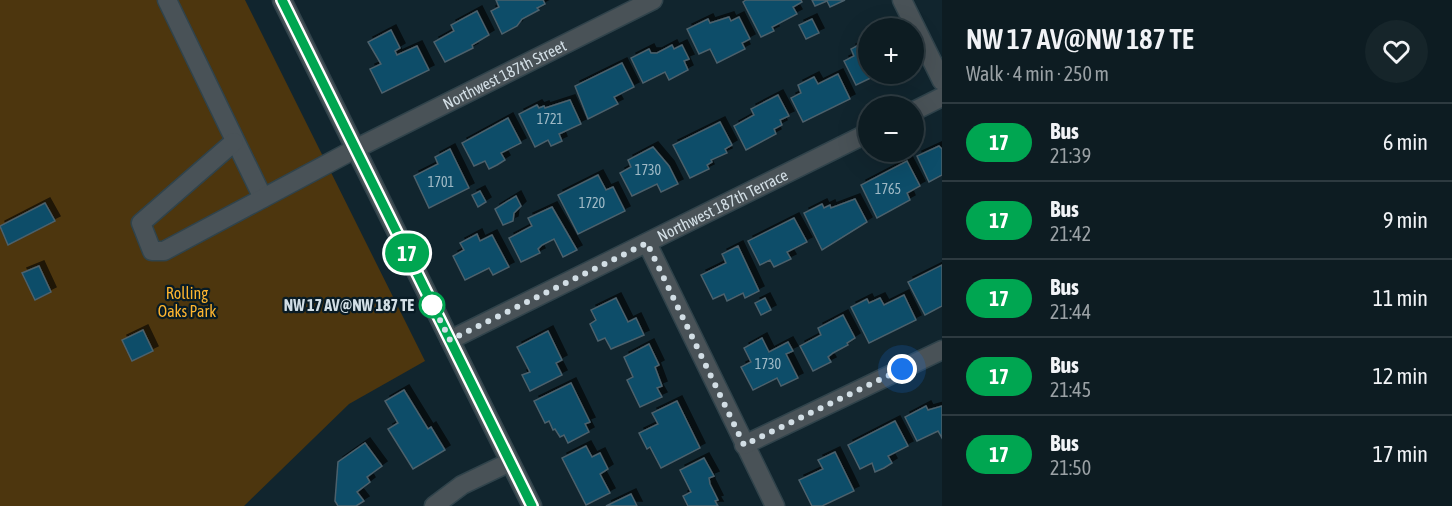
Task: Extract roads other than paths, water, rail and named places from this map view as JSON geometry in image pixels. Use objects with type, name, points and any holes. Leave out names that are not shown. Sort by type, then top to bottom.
[{"type":"street","points":[[167,0],[263,198]]},
{"type":"street","points":[[282,0],[532,506]]},
{"type":"street","name":"Northwest 187th Street","points":[[234,142],[141,224],[152,252],[164,251],[355,149],[654,0]]},
{"type":"street","points":[[902,0],[942,81]]},
{"type":"street","points":[[924,106],[942,97]]},
{"type":"street","name":"Northwest 187th Terrace","points":[[450,340],[858,138]]},
{"type":"street","points":[[647,243],[775,506]]},
{"type":"street","points":[[744,445],[942,350]]},
{"type":"street","points":[[434,506],[462,485],[510,462]]},
{"type":"place","name":"NW 17 AV@NW 187 TE","points":[[432,305]]},
{"type":"park label","name":"Rolling Oaks Park","points":[[187,302]]}]
